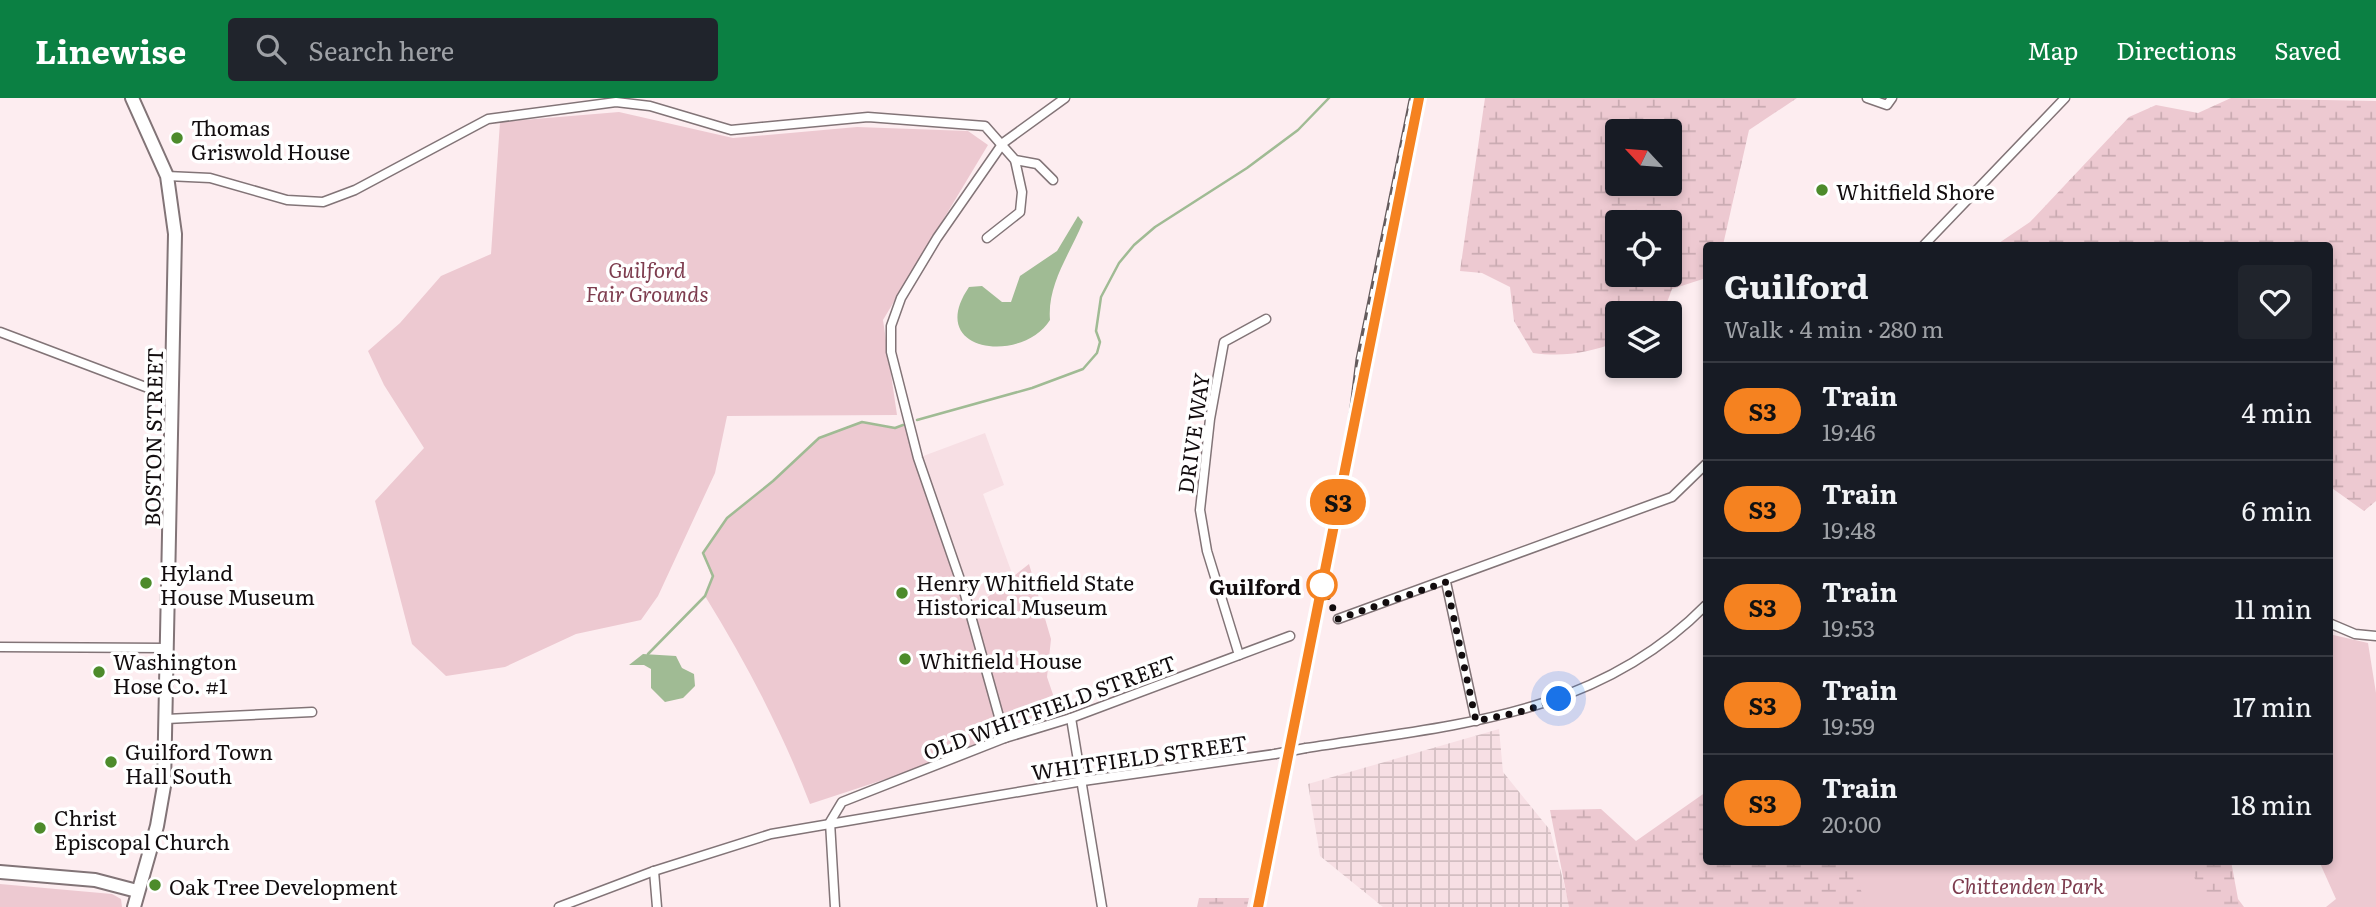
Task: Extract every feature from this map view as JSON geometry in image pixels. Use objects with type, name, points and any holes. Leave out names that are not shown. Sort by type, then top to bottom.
[{"type":"main road","name":"BOSTON STREET","points":[[132,98],[167,176],[175,234],[162,804],[134,907]]},
{"type":"main road","points":[[0,872],[96,880],[137,891]]},
{"type":"street","points":[[1005,738],[964,591],[918,458],[891,352],[891,326],[901,298],[937,237],[1003,143],[1065,98]]},
{"type":"street","points":[[1867,98],[1887,105],[1892,98]]},
{"type":"street","points":[[1927,242],[2060,100]]},
{"type":"street","points":[[167,176],[210,178],[287,200],[323,202],[355,190],[488,119],[616,102],[650,106],[731,130],[868,117],[985,126],[1003,143],[1015,160],[1022,192],[1020,212],[986,238]]},
{"type":"street","points":[[1015,160],[1037,164],[1053,180]]},
{"type":"street","name":"DRIVE WAY","points":[[1239,655],[1207,551],[1200,496],[1224,342],[1266,319]]},
{"type":"street","points":[[0,331],[172,397]]},
{"type":"street","points":[[1338,619],[1446,582],[1672,497],[1703,467]]},
{"type":"street","points":[[1446,582],[1476,721]]},
{"type":"street","name":"WHITFIELD STREET","points":[[559,907],[654,871],[771,834],[1083,781],[1275,754],[1476,721],[1536,707],[1625,671],[1677,632],[1703,608]]},
{"type":"street","points":[[2333,625],[2355,634],[2376,636]]},
{"type":"street","name":"OLD WHITFIELD STREET","points":[[830,822],[842,803],[852,797],[1005,738],[1072,718],[1290,635]]},
{"type":"street","points":[[0,647],[167,648]]},
{"type":"street","points":[[166,719],[312,712]]},
{"type":"street","points":[[1072,718],[1102,907]]},
{"type":"street","points":[[830,822],[835,907]]},
{"type":"street","points":[[654,871],[657,907]]},
{"type":"shaded area","points":[[1078,216],[1083,222],[1060,270],[1052,294],[1050,320],[1037,334],[1020,343],[982,345],[968,338],[959,326],[958,309],[969,287],[982,286],[1002,302],[1011,302],[1020,276],[1057,251]]},
{"type":"shaded area","points":[[985,433],[1004,485],[983,494],[1013,576],[969,611],[918,458]]},
{"type":"shaded area","points":[[643,654],[676,656],[682,668],[694,674],[695,686],[683,698],[665,702],[651,688],[651,669],[644,665],[629,665]]},
{"type":"shaded area","points":[[1499,729],[1503,772],[1550,830],[1570,907],[1383,907],[1320,856],[1308,784]]},
{"type":"green space","points":[[1485,98],[1797,98],[1749,130],[1724,242],[1703,242],[1703,279],[1682,286],[1682,210],[1605,210],[1605,287],[1678,287],[1672,289],[1668,301],[1605,301],[1605,346],[1576,353],[1533,353],[1514,321],[1510,287],[1482,273],[1460,271]]},
{"type":"green space","points":[[2231,98],[2376,101],[2376,501],[2364,511],[2333,489],[2333,242],[2000,242],[2030,222],[2129,117],[2156,105],[2198,113]]},
{"type":"green space","name":"Guilford Fair Grounds","points":[[619,112],[733,138],[857,127],[968,131],[988,145],[883,320],[897,415],[727,416],[715,473],[658,596],[641,620],[576,634],[505,667],[446,676],[412,644],[375,501],[424,448],[384,385],[368,351],[400,323],[441,276],[491,254],[500,122]]},
{"type":"green space","points":[[862,422],[894,428],[909,423],[970,611],[1029,564],[1051,639],[1047,677],[1062,721],[810,804],[762,697],[705,596],[712,578],[703,553],[727,518],[773,481],[819,438]]},
{"type":"green space","points":[[2333,635],[2368,643],[2376,693],[2376,907],[2326,907],[2336,899],[2321,865],[2333,865]]},
{"type":"green space","points":[[1703,794],[1703,865],[2232,865],[2238,899],[2244,907],[1569,907],[1550,810],[1601,809],[1636,841]]},
{"type":"green space","name":"Chittenden Park","points":[[1855,865],[2188,865],[2209,907],[1865,907]]},
{"type":"green space","points":[[0,884],[112,894],[121,899],[122,907],[0,907]]},
{"type":"green space","points":[[1199,898],[1249,898],[1247,907],[1197,907]]},
{"type":"waterway","points":[[917,420],[1032,388],[1083,369],[1097,353],[1100,342],[1096,331],[1101,297],[1119,263],[1134,245],[1155,227],[1247,168],[1298,130],[1329,98]]},
{"type":"waterway","points":[[648,654],[705,596],[713,576],[703,553],[727,518],[773,481],[819,438],[862,422],[895,428],[903,425]]},
{"type":"railway","points":[[1262,907],[1423,98]]},
{"type":"railway","points":[[1350,423],[1358,359],[1411,100]]},
{"type":"train","name":"S3","points":[[1258,907],[1419,98]]},
{"type":"place","name":"Thomas Griswold House","points":[[177,138]]},
{"type":"place","name":"Whitfield Shore","points":[[1822,190]]},
{"type":"place","name":"Hyland House Museum","points":[[146,583]]},
{"type":"place","name":"Guilford","points":[[1322,585]]},
{"type":"place","name":"Henry Whitfield State Historical Museum","points":[[902,593]]},
{"type":"place","name":"Whitfield House","points":[[905,659]]},
{"type":"place","name":"Washington Hose Co. #1","points":[[99,672]]},
{"type":"place","name":"Guilford Town Hall South","points":[[111,762]]},
{"type":"place","name":"Christ Episcopal Church","points":[[40,828]]},
{"type":"place","name":"Oak Tree Development","points":[[155,885]]},
{"type":"route","points":[[1322,585],[1338,619],[1446,582],[1476,721],[1524,711],[1559,699]]}]
